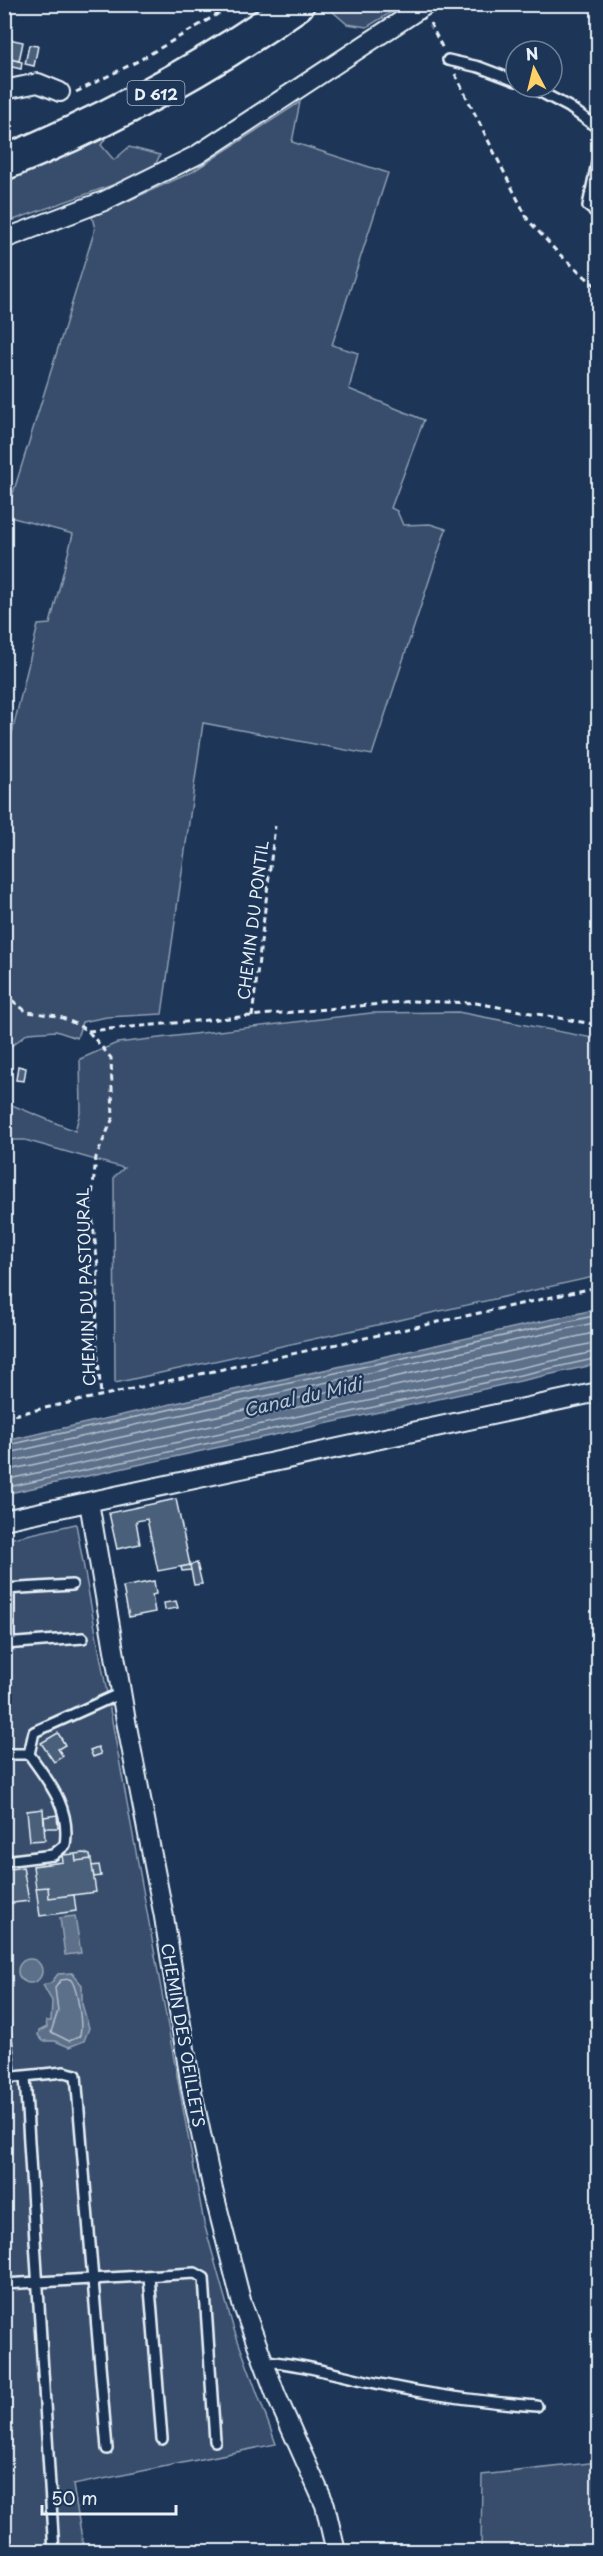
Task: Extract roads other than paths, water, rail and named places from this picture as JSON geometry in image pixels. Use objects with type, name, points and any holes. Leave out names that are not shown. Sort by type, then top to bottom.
[{"type":"highway","name":"D 612","points":[[4,149],[105,104],[178,66],[278,4]]},
{"type":"highway","name":"D 612","points":[[4,163],[110,116],[183,79],[297,4]]},
{"type":"street","points":[[4,239],[104,201],[197,155],[425,6]]},
{"type":"street","points":[[4,90],[38,83],[60,92]]},
{"type":"street","points":[[4,1520],[598,1392]]},
{"type":"street","name":"CHEMIN DES OEILLETS","points":[[89,1502],[121,1693],[164,1917],[191,2086],[242,2304],[263,2361],[325,2505],[336,2552]]},
{"type":"lane","points":[[448,60],[479,67],[504,76]]},
{"type":"lane","points":[[553,99],[568,107],[597,130]]},
{"type":"lane","points":[[598,158],[588,206],[598,214]]},
{"type":"lane","points":[[72,1585],[7,1588],[7,1644],[83,1638]]},
{"type":"lane","points":[[4,1861],[53,1855],[65,1845],[67,1835],[58,1794],[29,1754],[34,1732],[121,1693]]},
{"type":"lane","points":[[4,1754],[29,1754]]},
{"type":"lane","points":[[4,2078],[64,2072],[76,2075],[107,2449]]},
{"type":"lane","points":[[25,2076],[54,2552]]},
{"type":"lane","points":[[4,2284],[195,2273],[204,2278],[215,2441]]},
{"type":"lane","points":[[149,2276],[162,2439]]},
{"type":"lane","points":[[263,2361],[290,2363],[394,2387],[471,2401],[537,2406]]},
{"type":"water","name":"Canal du Midi","points":[[598,1309],[598,1364],[5,1494],[5,1441]]},
{"type":"water","points":[[75,1916],[81,1953],[65,1955],[60,1918]]},
{"type":"water","points":[[30,1959],[39,1962],[42,1971],[39,1980],[30,1983],[21,1980],[18,1971],[21,1962]]},
{"type":"water","points":[[72,1973],[82,1985],[82,2004],[89,2028],[84,2041],[69,2047],[55,2041],[43,2041],[38,2035],[39,2031],[47,2027],[46,2021],[51,2021],[52,2001],[43,1985],[51,1983],[58,1974]]}]
